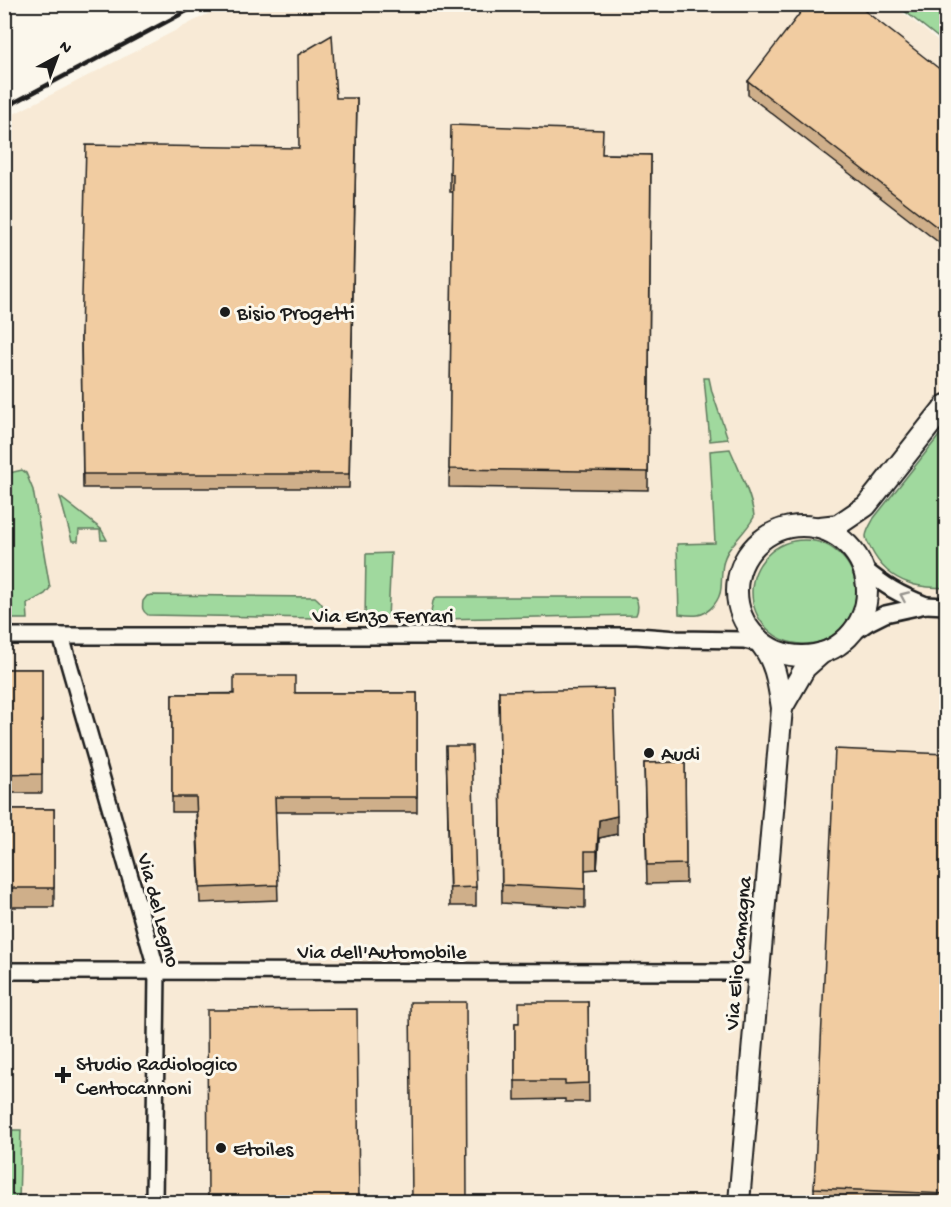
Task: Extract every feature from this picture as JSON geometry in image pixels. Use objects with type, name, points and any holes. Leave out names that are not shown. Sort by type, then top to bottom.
[{"type":"street","points":[[946,405],[866,506],[838,525],[831,527],[798,525],[777,530],[759,540],[748,553],[740,568],[736,585],[737,602],[742,618],[760,644],[788,654],[802,656],[822,653],[834,648],[854,632],[885,614],[926,605],[946,606]]},
{"type":"street","points":[[854,632],[866,602],[867,582],[855,535],[866,506]]},
{"type":"street","points":[[820,527],[846,542],[881,583],[900,595],[926,605]]},
{"type":"street","name":"Via Enzo Ferrari","points":[[4,636],[637,636],[733,640],[760,644]]},
{"type":"street","name":"Via del Legno","points":[[61,636],[157,971],[154,1203]]},
{"type":"street","name":"Via Elio Camagna","points":[[739,1203],[782,708],[776,671],[769,654],[760,644]]},
{"type":"street","name":"Via Elio Camagna","points":[[782,708],[805,668],[822,653]]},
{"type":"street","name":"Via dell'Automobile","points":[[4,971],[759,972]]},
{"type":"shaded area","points":[[225,5],[893,5],[946,47],[946,391],[873,485],[872,527],[946,581],[946,1202],[5,1202],[4,119]]},
{"type":"green space","points":[[897,5],[946,5],[946,44]]},
{"type":"green space","points":[[704,378],[709,378],[728,439],[710,441]]},
{"type":"green space","points":[[946,427],[946,588],[923,587],[903,580],[886,570],[874,555],[866,536],[874,518]]},
{"type":"green space","points":[[730,449],[748,492],[754,517],[726,555],[720,593],[714,605],[702,614],[679,614],[677,544],[715,543],[710,451]]},
{"type":"green space","points":[[22,470],[26,473],[33,490],[50,588],[45,594],[27,604],[28,619],[5,619],[5,474]]},
{"type":"green space","points":[[60,497],[101,529],[107,540],[101,540],[100,530],[79,530],[78,541],[72,541]]},
{"type":"green space","points":[[804,540],[824,544],[841,555],[852,572],[856,592],[852,612],[841,629],[824,640],[804,644],[784,640],[767,629],[756,612],[752,592],[756,572],[767,555],[784,544]]},
{"type":"green space","points":[[391,553],[388,619],[365,619],[366,554]]},
{"type":"green space","points":[[147,596],[315,597],[322,605],[324,613],[323,616],[314,618],[148,615],[143,609],[143,601]]},
{"type":"green space","points":[[437,597],[635,597],[638,608],[636,615],[440,619],[431,613],[433,601]]},
{"type":"green space","points":[[5,1130],[21,1130],[19,1202],[5,1202]]},
{"type":"building","points":[[807,4],[856,4],[946,74],[946,234],[748,81]]},
{"type":"building","points":[[332,35],[336,98],[357,98],[349,474],[83,474],[81,334],[86,145],[299,148],[298,55]]},
{"type":"building","points":[[451,125],[603,130],[602,154],[651,155],[648,472],[449,469],[453,174],[450,173]]},
{"type":"building","points":[[4,669],[42,669],[42,774],[4,775]]},
{"type":"building","points":[[234,676],[295,676],[295,693],[417,693],[417,797],[275,797],[278,885],[200,888],[196,797],[172,797],[172,694],[234,694]]},
{"type":"building","points":[[613,689],[617,816],[599,820],[597,851],[585,851],[585,889],[502,885],[499,691]]},
{"type":"building","points":[[446,746],[472,746],[476,887],[450,888]]},
{"type":"building","points":[[835,749],[946,754],[946,1194],[814,1188]]},
{"type":"building","points":[[685,762],[686,864],[647,865],[644,763]]},
{"type":"building","points":[[4,809],[54,809],[54,888],[4,888]]},
{"type":"building","points":[[410,1002],[466,1002],[467,1203],[412,1203]]},
{"type":"building","points":[[519,1002],[588,1002],[589,1083],[515,1081],[515,1023],[519,1023]]},
{"type":"building","points":[[357,1009],[359,1203],[208,1203],[207,1010]]},
{"type":"railway","points":[[4,108],[200,4]]},
{"type":"place","name":"Bisio Progetti","points":[[225,312]]},
{"type":"place","name":"Audi","points":[[649,753]]},
{"type":"place","name":"Studio Radiologico Centocannoni","points":[[63,1075]]},
{"type":"place","name":"Etoiles","points":[[221,1148]]}]
